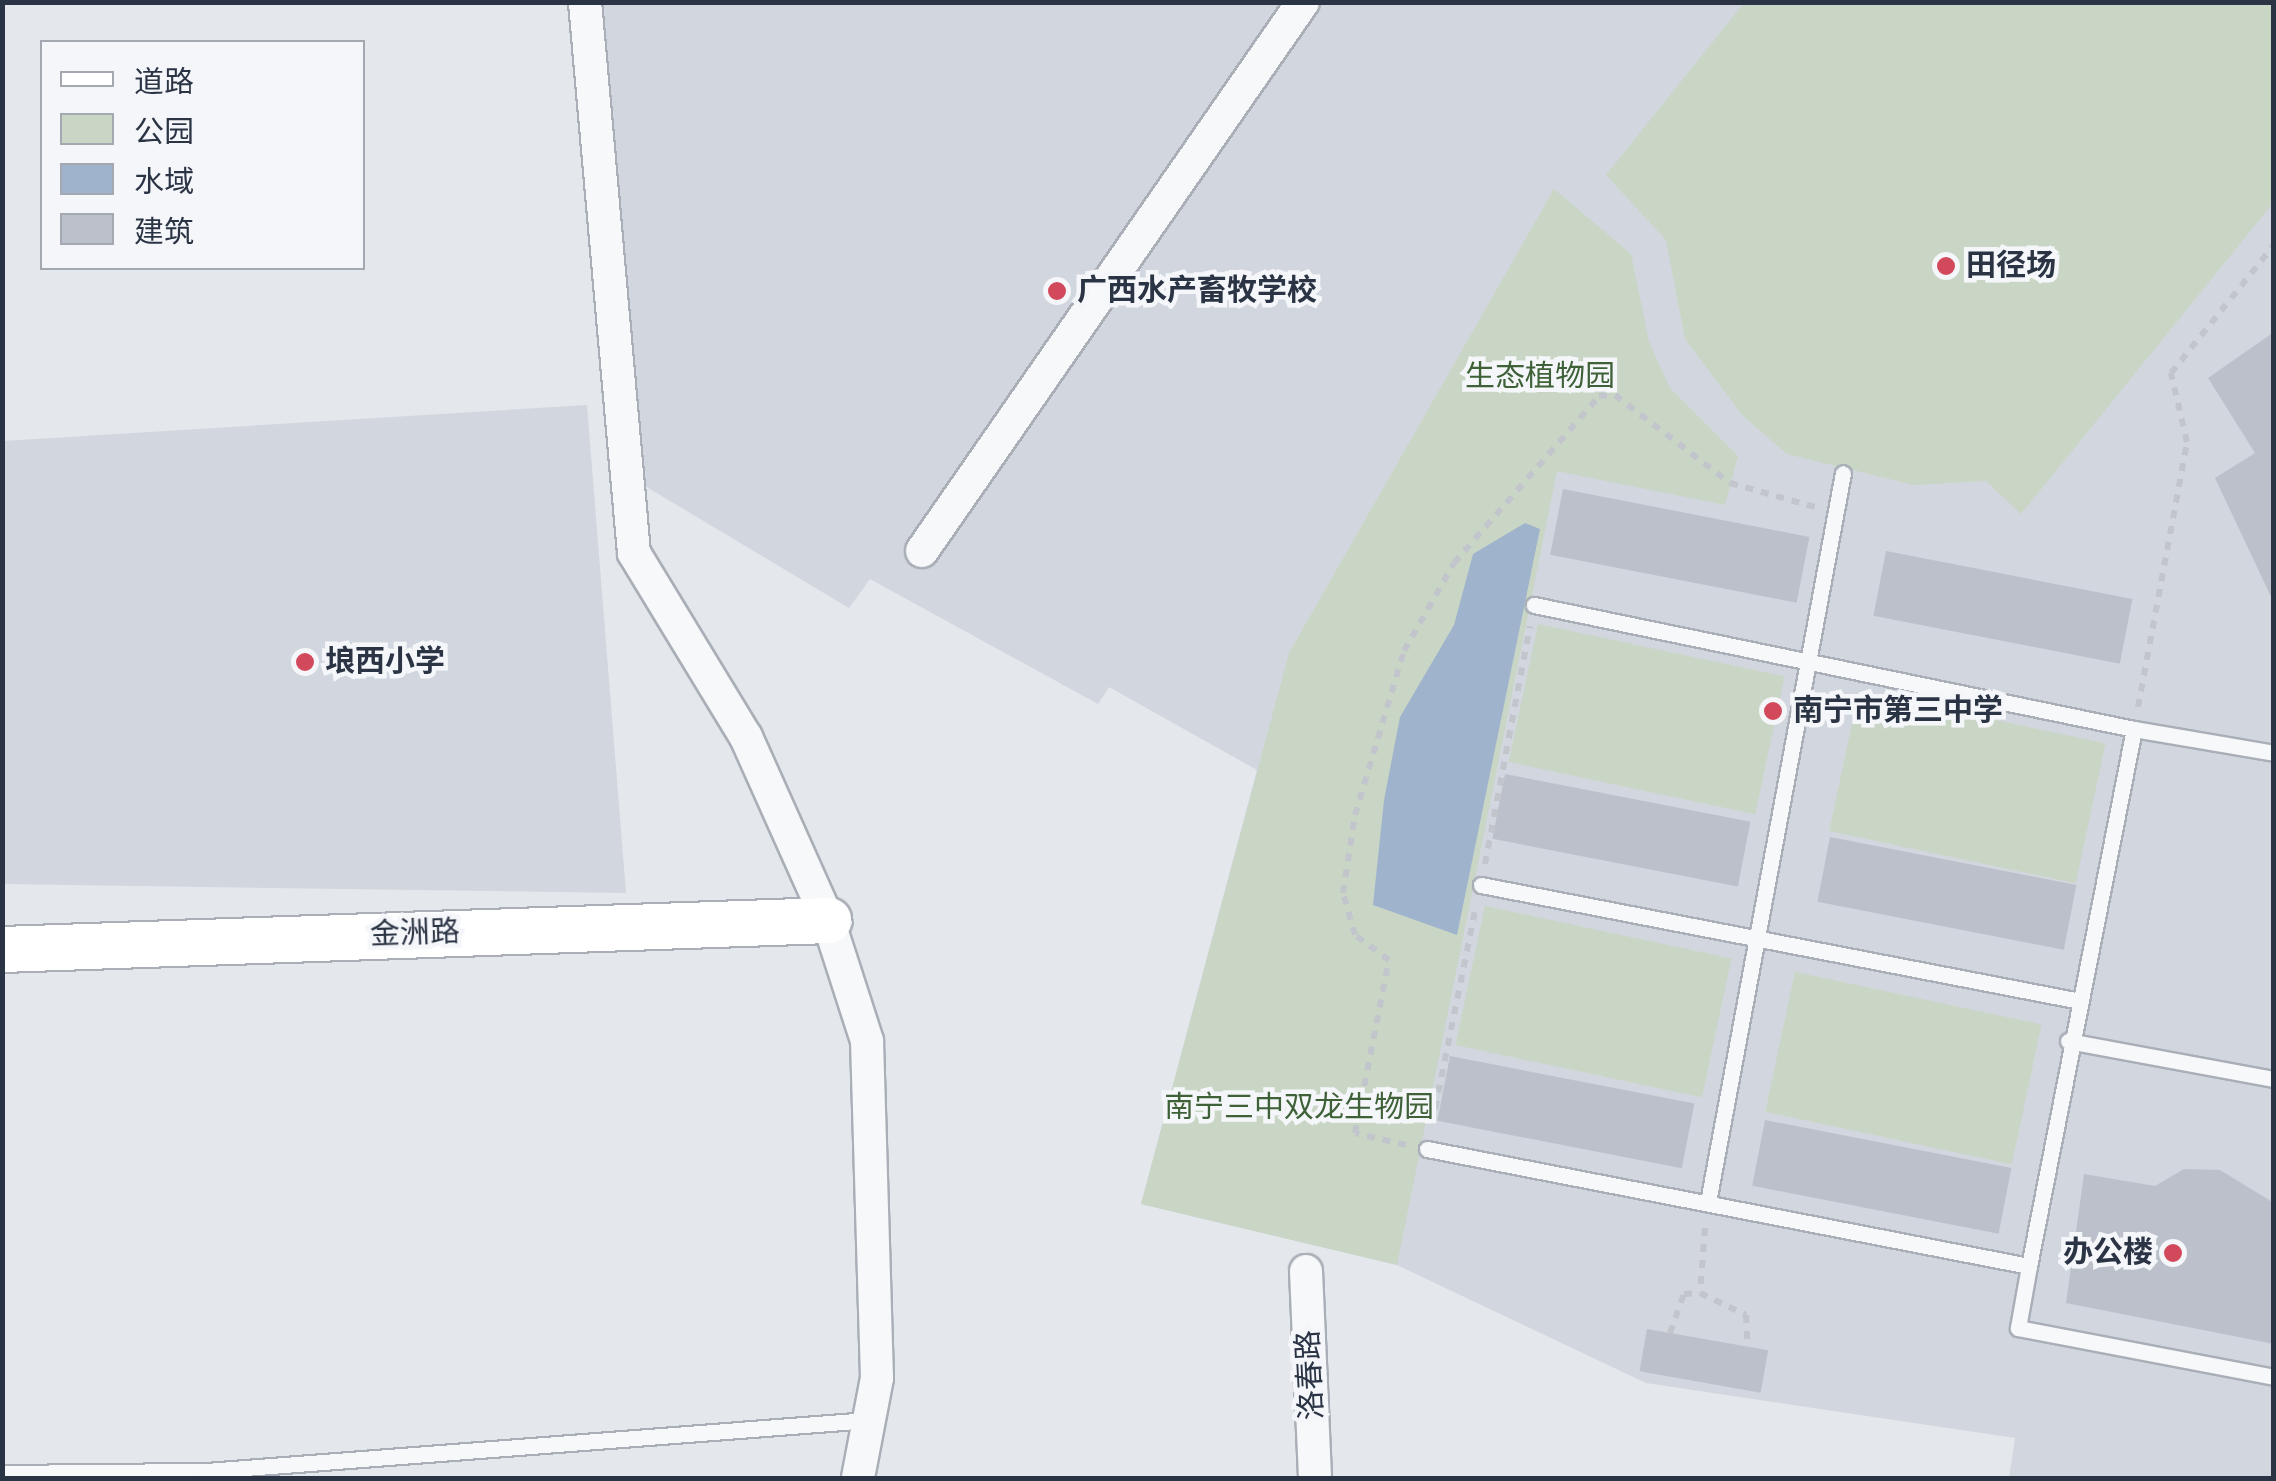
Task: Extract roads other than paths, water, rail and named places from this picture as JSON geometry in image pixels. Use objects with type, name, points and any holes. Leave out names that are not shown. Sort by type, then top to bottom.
[{"type":"main road","name":"金洲路","points":[[2,949],[828,920]]},
{"type":"street","points":[[585,2],[634,553],[746,737],[828,920],[867,1041],[877,1378],[858,1478]]},
{"type":"street","points":[[922,550],[1303,2]]},
{"type":"street","name":"洛春路","points":[[1306,1272],[1315,1478]]},
{"type":"lane","points":[[1708,1202],[1760,939],[1843,472]]},
{"type":"lane","points":[[1534,605],[2134,729],[2274,753]]},
{"type":"lane","points":[[2134,729],[2075,1000],[2018,1328],[2274,1376]]},
{"type":"lane","points":[[1481,885],[2075,1000]]},
{"type":"lane","points":[[2068,1040],[2274,1079]]},
{"type":"lane","points":[[1427,1149],[2030,1266]]},
{"type":"lane","points":[[2,1473],[206,1475],[869,1420]]},
{"type":"water","points":[[1525,523],[1540,529],[1457,935],[1373,905],[1384,800],[1400,717],[1454,625],[1473,554]]},
{"type":"place","name":"田径场","points":[[1946,266]]},
{"type":"place","name":"广西水产畜牧学校","points":[[1057,291]]},
{"type":"place","name":"埌西小学","points":[[305,662]]},
{"type":"place","name":"南宁市第三中学","points":[[1773,711]]},
{"type":"place","name":"办公楼","points":[[2173,1253]]},
{"type":"park label","name":"生态植物园","points":[[1540,377]]},
{"type":"park label","name":"南宁三中双龙生物园","points":[[1299,1108]]}]
